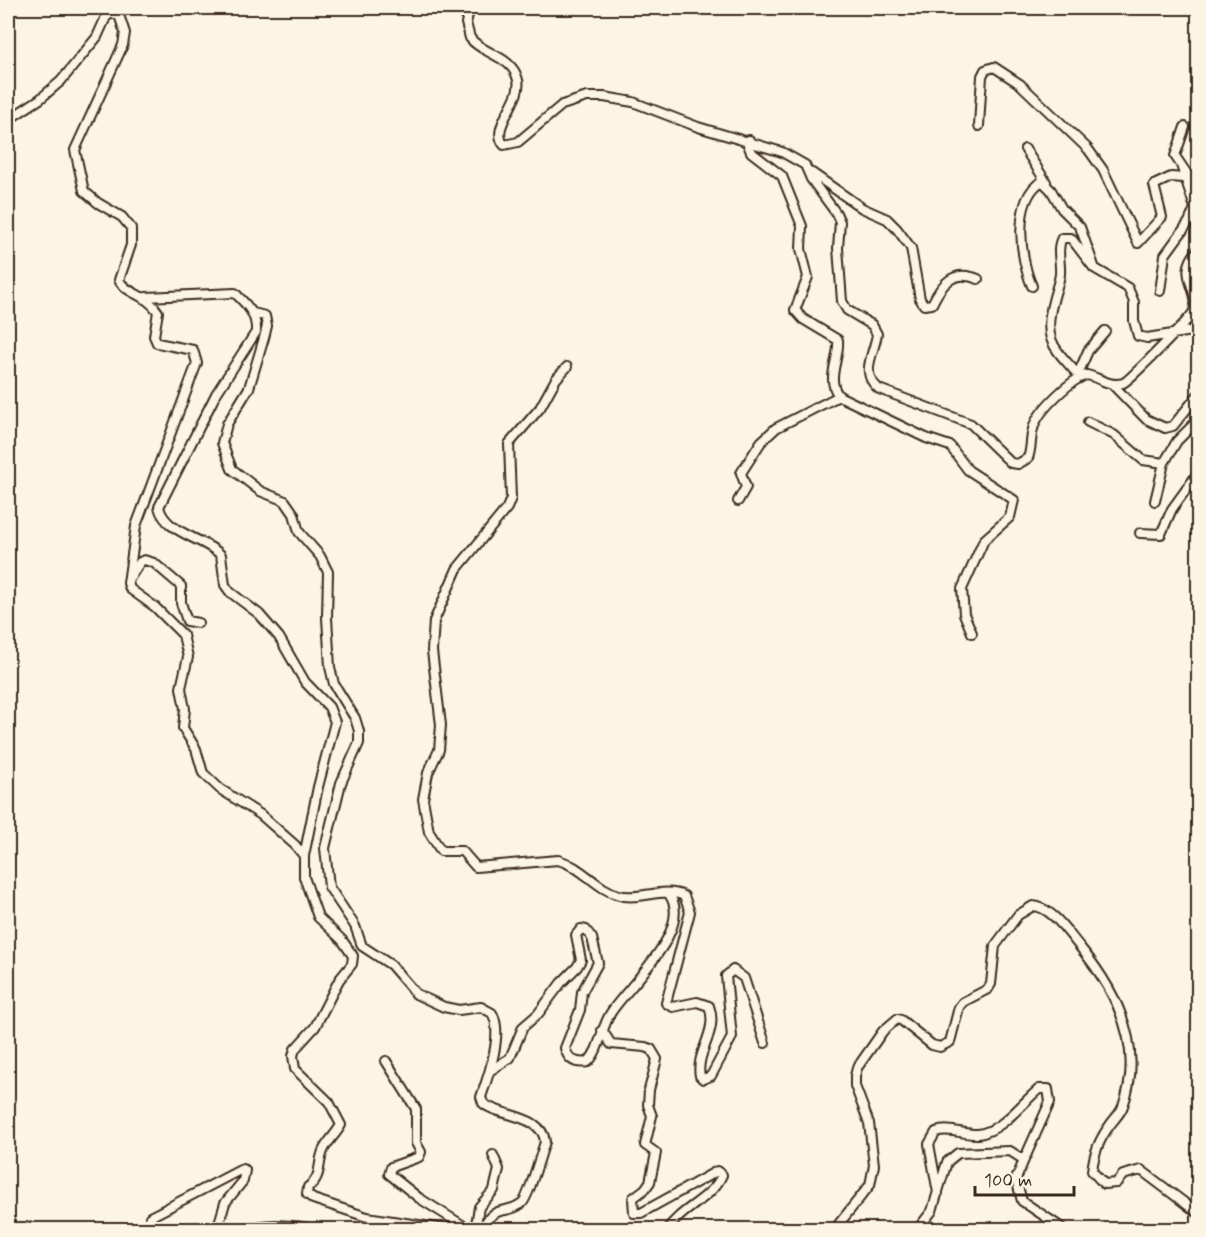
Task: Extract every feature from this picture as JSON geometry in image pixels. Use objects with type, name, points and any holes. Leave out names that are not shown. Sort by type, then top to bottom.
[{"type":"street","points":[[470,8],[466,23],[470,38],[509,64],[519,81],[501,131],[500,140],[504,145],[518,142],[562,105],[587,98],[604,97],[633,102],[698,127],[749,140],[782,152],[805,165],[816,178],[862,208],[887,219],[911,248],[920,299],[924,305],[932,304],[942,285],[952,278],[966,275],[978,279]]},
{"type":"street","points":[[8,120],[40,99],[61,81],[97,37],[106,17],[117,10],[125,33],[123,45],[75,150],[84,191],[98,203],[122,217],[131,228],[131,245],[119,280],[122,286],[146,297],[158,312],[154,336],[157,343],[193,350],[197,363],[136,526],[130,589],[155,607],[183,635],[188,657],[181,688],[181,698],[185,709],[183,728],[196,749],[203,773],[220,789],[276,827],[304,856]]},
{"type":"street","points":[[979,126],[982,76],[985,70],[994,67],[1020,84],[1088,149],[1108,178],[1138,243],[1162,217],[1154,185],[1171,177],[1183,178]]},
{"type":"street","points":[[1185,127],[1175,156],[1198,190]]},
{"type":"street","points":[[749,140],[748,145],[752,152],[782,176],[798,213],[803,233],[801,249],[808,277],[795,310],[803,319],[838,340],[832,379],[835,391],[839,396],[926,438],[950,446],[968,470],[1013,497],[1013,512],[984,540],[962,589],[964,614],[972,633]]},
{"type":"street","points":[[1025,149],[1058,204],[1080,226],[1094,267]]},
{"type":"street","points":[[805,165],[811,180],[836,213],[840,222],[838,248],[842,301],[847,310],[872,325],[877,334],[867,369],[873,384],[879,389],[971,424],[1011,463],[1018,464],[1028,458],[1033,443],[1034,426],[1040,416],[1056,397],[1079,376],[1088,351],[1106,331]]},
{"type":"street","points":[[1160,291],[1165,255],[1189,222],[1195,208],[1183,178],[1181,165]]},
{"type":"street","points":[[1032,286],[1026,267],[1024,211],[1032,190],[1042,181],[1046,182]]},
{"type":"street","points":[[1198,330],[1173,332],[1147,338],[1138,336],[1134,321],[1134,302],[1128,288],[1094,267],[1071,238],[1062,238],[1059,247],[1059,279],[1052,302],[1048,332],[1061,359],[1079,376],[1088,375],[1112,384],[1146,419],[1165,428],[1173,426],[1198,395]]},
{"type":"street","points":[[1112,384],[1129,380],[1194,311],[1188,274],[1189,266],[1198,250]]},
{"type":"street","points":[[146,297],[235,293],[254,313],[256,332],[216,394],[159,507],[160,513],[187,535],[200,539],[221,555],[225,585],[230,592],[259,614],[272,630],[305,682],[333,716],[334,734],[318,787],[304,856],[304,878],[318,917],[345,944],[353,960],[327,1001],[315,1027],[295,1049],[293,1056],[296,1069],[330,1102],[341,1125],[324,1149],[322,1164],[314,1182],[308,1187],[307,1194],[313,1199],[367,1217],[452,1230],[472,1229]]},
{"type":"street","points":[[254,313],[259,312],[265,316],[267,326],[249,388],[227,424],[222,442],[232,470],[260,491],[285,501],[294,514],[299,532],[325,564],[329,580],[327,618],[330,667],[334,684],[355,718],[359,731],[359,743],[341,783],[325,848],[329,887],[355,926],[362,946],[391,965],[416,994],[444,1007],[459,1010],[481,1007],[492,1013],[496,1026],[491,1070],[481,1097],[483,1103],[542,1130],[545,1142],[526,1199],[517,1206],[490,1215],[480,1230]]},
{"type":"street","points":[[567,367],[556,379],[540,408],[509,444],[511,498],[507,508],[457,570],[434,621],[432,651],[441,725],[439,750],[428,773],[424,791],[426,822],[441,851],[462,851],[476,867],[558,860],[568,863],[616,894],[668,893],[684,896],[690,912],[666,1003],[673,1007],[704,1002],[711,1011],[711,1036],[700,1062],[700,1077],[702,1079],[711,1076],[730,1043],[732,1022],[726,976],[733,970],[738,971],[744,978],[765,1042]]},
{"type":"street","points":[[738,501],[746,487],[741,473],[761,442],[780,426],[839,396]]},
{"type":"street","points":[[1155,501],[1164,462],[1178,441],[1198,420]]},
{"type":"street","points":[[1088,422],[1114,435],[1143,460],[1164,462]]},
{"type":"street","points":[[1140,533],[1161,534],[1172,509],[1198,473]]},
{"type":"street","points":[[130,577],[140,562],[149,560],[154,563],[181,586],[183,616],[187,621],[198,623]]},
{"type":"street","points":[[491,1070],[510,1058],[523,1028],[538,1014],[561,983],[577,967],[580,960],[576,935],[581,929],[586,930],[592,938],[598,963],[582,992],[580,1010],[565,1042],[568,1056],[581,1063],[588,1062],[594,1054],[612,1010],[646,970],[675,921],[674,903],[668,893]]},
{"type":"street","points":[[834,1230],[870,1185],[874,1165],[869,1123],[855,1086],[857,1068],[883,1031],[897,1019],[932,1045],[940,1047],[950,1042],[959,1007],[963,1002],[988,989],[991,984],[995,946],[1018,915],[1033,906],[1039,906],[1055,918],[1103,977],[1123,1013],[1130,1065],[1123,1108],[1094,1150],[1092,1171],[1104,1184],[1116,1183],[1124,1175],[1141,1170],[1198,1213]]},
{"type":"street","points":[[602,1030],[610,1044],[645,1047],[651,1049],[657,1059],[649,1090],[648,1102],[652,1116],[645,1145],[656,1153],[656,1160],[645,1190],[633,1198],[634,1213],[641,1213],[717,1171],[722,1175],[712,1189],[681,1213],[667,1230]]},
{"type":"street","points":[[386,1061],[416,1109],[416,1143],[421,1152],[419,1157],[391,1167],[388,1174],[419,1198],[472,1229]]},
{"type":"street","points":[[938,1193],[929,1144],[936,1132],[947,1130],[978,1134],[989,1131],[1039,1089],[1048,1089],[1050,1102],[1016,1179],[1022,1201],[1065,1230]]},
{"type":"street","points":[[917,1230],[932,1211],[947,1162],[954,1155],[1010,1150],[1024,1160]]},
{"type":"street","points":[[472,1229],[479,1207],[494,1190],[499,1169],[493,1155]]},
{"type":"street","points":[[150,1217],[242,1169],[245,1170],[243,1181],[225,1203],[217,1230]]},
{"type":"street","points":[[239,1230],[262,1224],[287,1223],[320,1230]]}]
